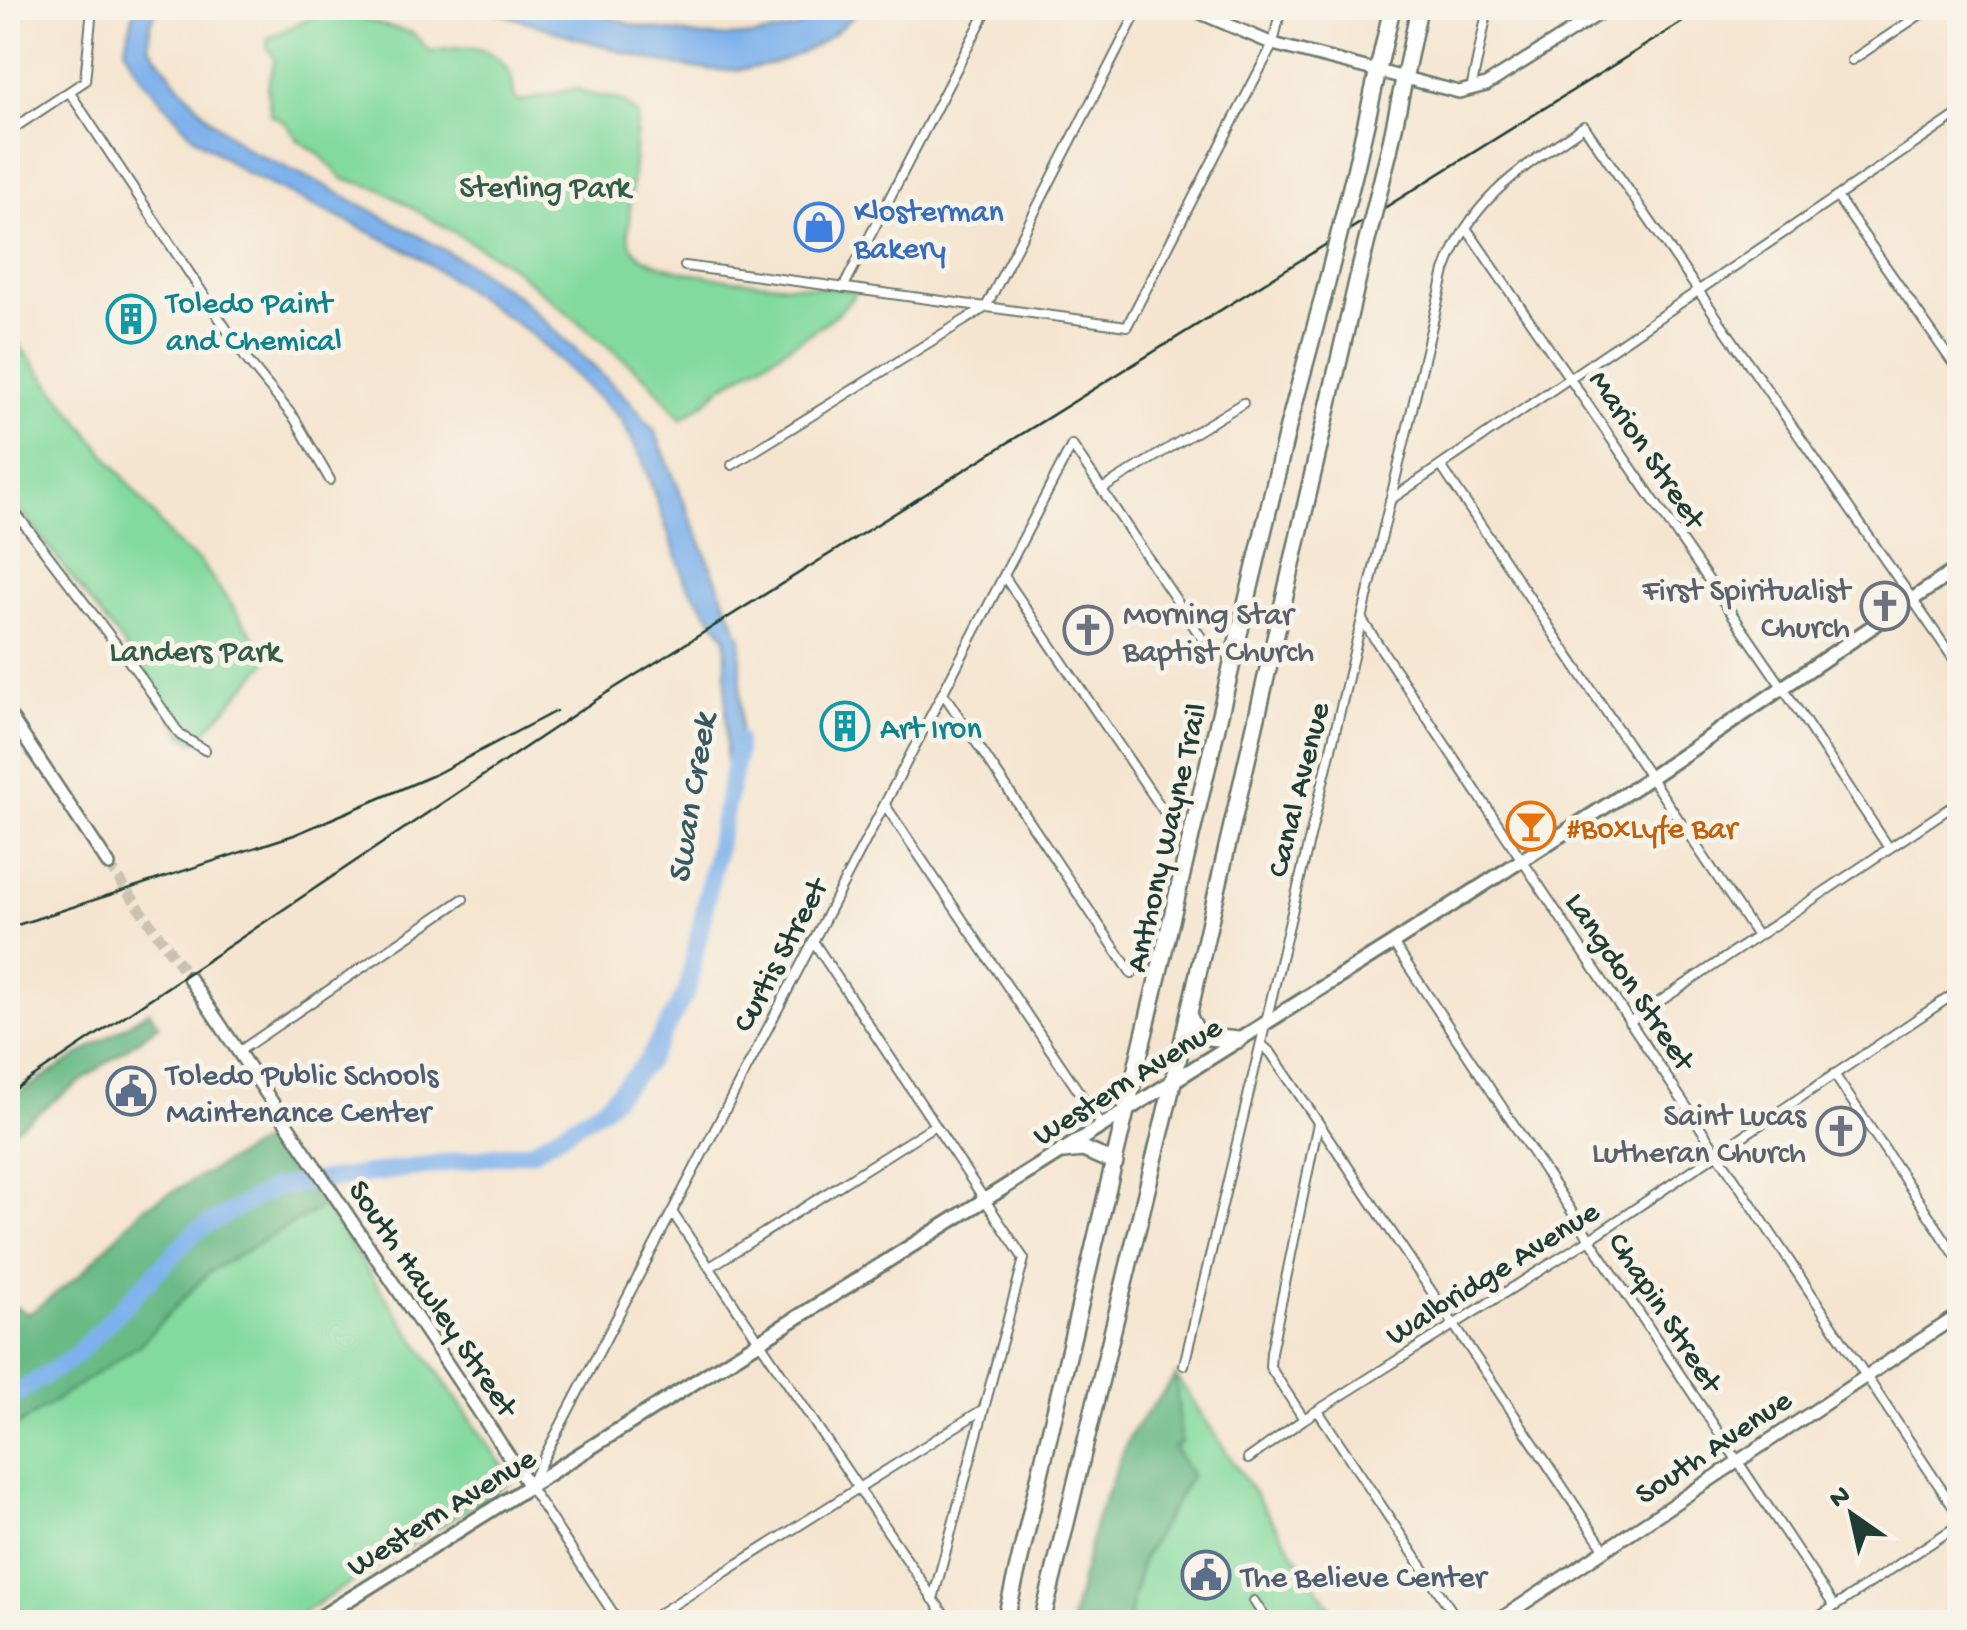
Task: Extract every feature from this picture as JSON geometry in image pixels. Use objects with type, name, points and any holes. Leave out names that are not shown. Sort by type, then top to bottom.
[{"type":"highway","name":"Anthony Wayne Trail","points":[[1006,1622],[1288,427],[1356,167],[1392,8]]},
{"type":"highway","name":"Anthony Wayne Trail","points":[[1042,1622],[1189,1015],[1419,8]]},
{"type":"highway","points":[[1189,1015],[1199,1036],[1238,1040]]},
{"type":"highway","points":[[1063,1151],[1082,1149],[1115,1163]]},
{"type":"main road","name":"Western Avenue","points":[[312,1622],[1393,943],[1650,777],[1960,567]]},
{"type":"street","points":[[8,132],[85,81],[92,8]]},
{"type":"street","points":[[843,288],[988,8]]},
{"type":"street","points":[[732,465],[986,307],[1139,8]]},
{"type":"street","points":[[1189,8],[1273,44],[1465,91],[1486,85],[1608,8]]},
{"type":"street","points":[[684,266],[1127,326],[1273,44],[1281,8]]},
{"type":"street","points":[[1465,91],[1488,8]]},
{"type":"street","points":[[1586,22],[1589,8]]},
{"type":"street","points":[[1852,60],[1930,8]]},
{"type":"street","points":[[70,93],[246,360],[295,420],[330,480]]},
{"type":"street","points":[[1390,500],[1960,113]]},
{"type":"street","name":"Canal Avenue","points":[[1184,1365],[1445,271],[1466,228],[1493,191],[1584,126],[1700,290]]},
{"type":"street","points":[[1837,197],[1960,373]]},
{"type":"street","name":"Marion Street","points":[[1466,228],[1889,848]]},
{"type":"street","points":[[1700,290],[1960,668]]},
{"type":"street","points":[[1201,637],[1102,489],[1243,403]]},
{"type":"street","name":"Curtis Street","points":[[529,1486],[1072,445],[1102,489]]},
{"type":"street","points":[[1441,466],[1757,936]]},
{"type":"street","points":[[8,503],[11,515],[138,672],[180,735],[205,750]]},
{"type":"street","points":[[1004,576],[1166,816]]},
{"type":"street","name":"Langdon Street","points":[[1362,620],[1960,1521]]},
{"type":"street","points":[[943,692],[1132,974]]},
{"type":"street","points":[[8,713],[109,865]]},
{"type":"street","points":[[1629,1022],[1960,800]]},
{"type":"street","points":[[886,804],[1102,1126]]},
{"type":"street","points":[[238,1052],[463,900]]},
{"type":"street","points":[[812,942],[1024,1258],[933,1599]]},
{"type":"street","name":"Chapin Street","points":[[1393,943],[1834,1606]]},
{"type":"street","name":"South Hawley Street","points":[[189,978],[620,1622]]},
{"type":"street","name":"Walbridge Avenue","points":[[1248,1460],[1304,1419],[1590,1239],[1960,990]]},
{"type":"street","points":[[1261,1044],[1271,1053],[1605,1550]]},
{"type":"street","points":[[1834,1074],[1960,1262]]},
{"type":"street","points":[[1304,1419],[1270,1367],[1270,1352],[1318,1123]]},
{"type":"street","points":[[710,1268],[935,1125]]},
{"type":"street","points":[[672,1212],[949,1622]]},
{"type":"street","name":"South Avenue","points":[[1496,1622],[1960,1314]]},
{"type":"street","points":[[646,1622],[982,1410]]},
{"type":"street","points":[[1318,1410],[1459,1622]]},
{"type":"street","points":[[1811,1622],[1960,1521]]},
{"type":"street","points":[[1952,1622],[1960,1593]]},
{"type":"street","points":[[1254,1601],[1268,1622]]},
{"type":"green space","name":"Sterling Park","points":[[322,12],[413,33],[430,52],[484,50],[509,72],[518,102],[577,88],[630,107],[638,116],[628,231],[636,252],[653,262],[707,276],[856,291],[835,315],[721,387],[681,419],[649,380],[508,264],[378,188],[343,179],[319,154],[299,141],[286,123],[271,115],[267,87],[275,60],[267,46],[268,38]]},
{"type":"green space","name":"Landers Park","points":[[12,336],[174,541],[201,563],[270,659],[195,743],[183,734],[140,667],[8,494],[8,339]]},
{"type":"green space","points":[[149,1011],[159,1025],[8,1134],[8,1100]]},
{"type":"green space","points":[[262,1142],[323,1206],[209,1272],[139,1345],[8,1432],[8,1303],[29,1314],[82,1273],[143,1208]]},
{"type":"green space","points":[[323,1206],[513,1481],[288,1622],[8,1622],[8,1432],[139,1345],[209,1272]]},
{"type":"green space","points":[[1176,1376],[1340,1622],[1128,1622],[1142,1560],[1191,1475],[1174,1447],[1181,1442]]},
{"type":"green space","points":[[1176,1376],[1181,1443],[1174,1448],[1191,1475],[1142,1559],[1128,1622],[1071,1622],[1096,1520],[1131,1433]]},
{"type":"water","points":[[135,8],[158,8],[150,24],[149,46],[212,121],[248,150],[419,236],[520,298],[629,400],[655,432],[741,639],[740,758],[726,761],[726,637],[686,583],[642,459],[620,418],[530,333],[411,252],[244,172],[192,135],[140,76],[125,48]]},
{"type":"water","points":[[485,8],[588,8],[632,25],[702,37],[756,36],[797,28],[828,8],[861,8],[834,33],[803,52],[769,65],[732,70],[674,65],[641,57]]},
{"type":"waterway","name":"Swan Creek","points":[[8,1399],[74,1357],[196,1231],[275,1187],[532,1151],[605,1106],[647,1062],[687,991],[737,740]]},
{"type":"tunnel","points":[[109,865],[189,978]]},
{"type":"railway","points":[[8,1094],[605,694],[1705,8]]},
{"type":"railway","points":[[8,928],[294,835],[434,775],[556,711]]},
{"type":"place","name":"Klosterman Bakery","points":[[819,227]]},
{"type":"place","name":"Toledo Paint and Chemical","points":[[131,319]]},
{"type":"place","name":"First Spiritualist Church","points":[[1885,606]]},
{"type":"place","name":"Morning Star Baptist Church","points":[[1088,630]]},
{"type":"place","name":"Art Iron","points":[[845,726]]},
{"type":"place","name":"#BoxLyfe Bar","points":[[1531,826]]},
{"type":"place","name":"Toledo Public Schools Maintenance Center","points":[[131,1091]]},
{"type":"place","name":"Saint Lucas Lutheran Church","points":[[1841,1131]]},
{"type":"place","name":"The Believe Center","points":[[1206,1575]]}]
